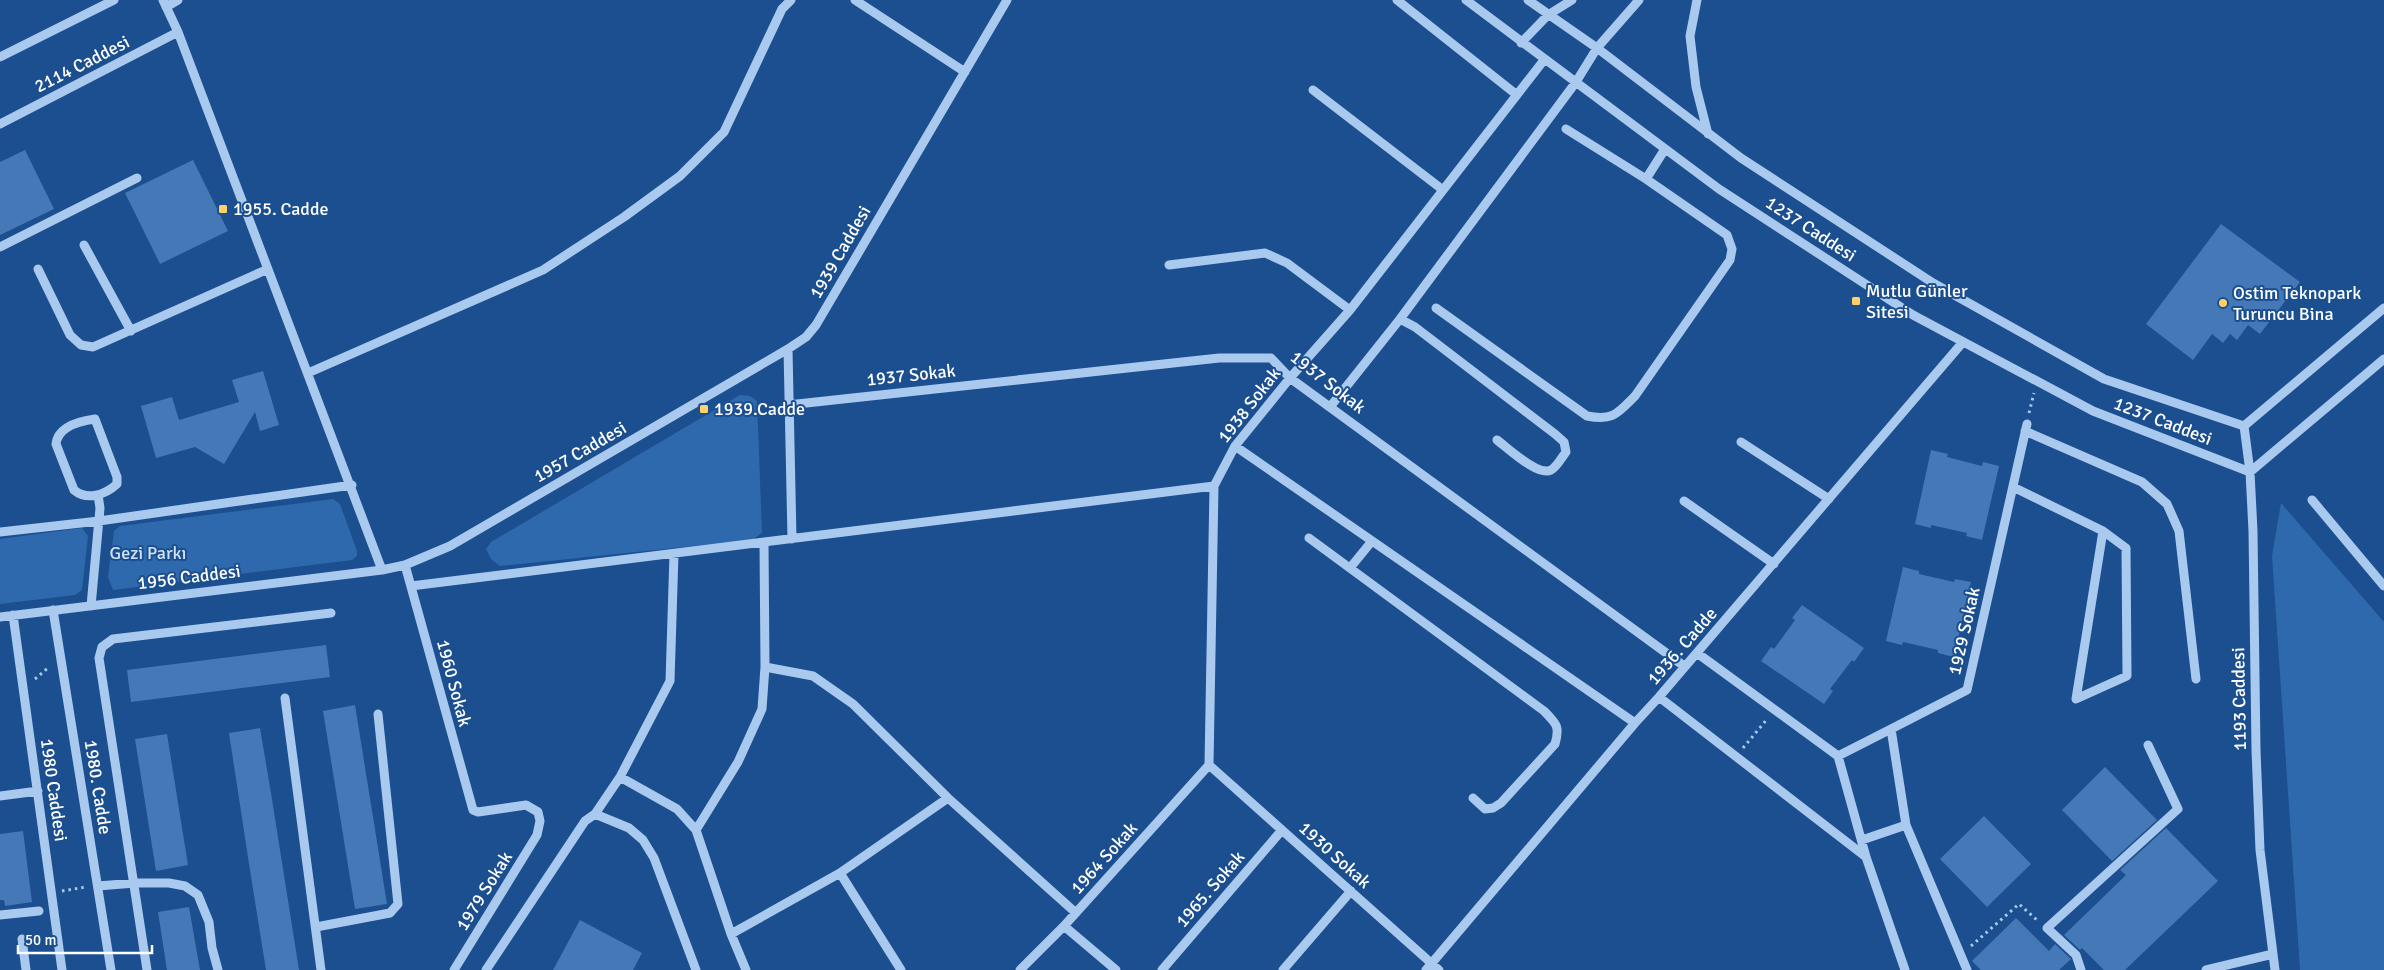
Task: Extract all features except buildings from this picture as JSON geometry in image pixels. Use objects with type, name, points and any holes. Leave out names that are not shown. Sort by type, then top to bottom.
[{"type":"street","points":[[0,57],[114,0]]},
{"type":"street","points":[[178,0],[165,3],[178,32],[352,486],[382,570]]},
{"type":"street","points":[[308,374],[543,270],[624,217],[680,176],[724,132],[782,9],[791,0]]},
{"type":"street","points":[[855,0],[965,72]]},
{"type":"street","name":"1939 Caddesi","points":[[788,350],[806,337],[816,326],[1007,0]]},
{"type":"street","points":[[1397,0],[1517,95]]},
{"type":"street","name":"1237 Caddesi","points":[[1466,0],[1719,189],[1913,315],[2093,411],[2250,472]]},
{"type":"street","name":"1237 Caddesi","points":[[1528,0],[1597,48],[1741,158],[1933,283],[2104,379],[2244,426]]},
{"type":"street","points":[[1522,42],[1548,15],[1572,0]]},
{"type":"street","points":[[1330,406],[1400,319],[1576,82],[1597,48],[1639,0]]},
{"type":"street","points":[[1697,0],[1690,36],[1696,87],[1708,134]]},
{"type":"street","name":"2114 Caddesi","points":[[0,124],[178,32]]},
{"type":"street","name":"1938 Sokak","points":[[1209,765],[1214,486],[1235,446],[1290,378],[1350,310],[1544,60]]},
{"type":"street","points":[[1313,90],[1443,190]]},
{"type":"street","points":[[1436,308],[1587,416],[1601,419],[1617,415],[1634,396],[1730,260],[1732,248],[1727,235],[1646,179],[1566,128]]},
{"type":"street","points":[[1646,179],[1666,149]]},
{"type":"street","points":[[0,247],[137,178]]},
{"type":"street","points":[[84,245],[131,331]]},
{"type":"street","points":[[1169,265],[1265,252],[1287,263],[1350,310]]},
{"type":"street","points":[[38,269],[70,334],[81,345],[93,347],[268,269]]},
{"type":"street","points":[[2244,426],[2384,308]]},
{"type":"street","points":[[1400,319],[1415,328],[1555,434],[1564,442],[1566,452],[1552,470],[1545,472],[1534,468],[1497,440]]},
{"type":"street","name":"1936. Cadde","points":[[1428,967],[1963,342]]},
{"type":"street","points":[[788,350],[792,539]]},
{"type":"street","name":"1957 Caddesi","points":[[382,570],[405,564],[450,546],[788,350]]},
{"type":"street","name":"1937 Sokak","points":[[788,405],[1219,358],[1271,358],[1290,378],[1684,666]]},
{"type":"street","points":[[2250,472],[2384,359]]},
{"type":"street","points":[[95,419],[117,476],[117,484],[110,490],[98,495],[80,495],[74,490],[56,444],[57,437],[62,430],[80,421],[95,419]]},
{"type":"street","name":"1193 Caddesi","points":[[2244,426],[2250,472],[2260,850],[2274,970]]},
{"type":"street","points":[[2026,428],[2142,482],[2167,504],[2179,531],[2196,679]]},
{"type":"street","name":"1929 Sokak","points":[[1891,729],[1967,690],[2026,428]]},
{"type":"street","points":[[1741,442],[1829,499]]},
{"type":"street","points":[[1235,446],[1635,723]]},
{"type":"street","points":[[0,532],[99,521],[352,486]]},
{"type":"street","points":[[411,586],[1214,486]]},
{"type":"street","points":[[2013,487],[2103,531],[2126,548],[2127,676],[2076,699],[2103,531]]},
{"type":"street","points":[[91,606],[99,521],[98,495]]},
{"type":"street","points":[[2312,500],[2384,586]]},
{"type":"street","points":[[1684,501],[1774,564]]},
{"type":"street","points":[[1309,538],[1544,711],[1555,722],[1559,732],[1555,744],[1501,803],[1493,808],[1485,809],[1473,798]]},
{"type":"street","points":[[1350,568],[1372,541]]},
{"type":"street","points":[[696,830],[738,762],[762,709],[765,667],[764,543]]},
{"type":"street","points":[[486,970],[584,822],[595,814],[620,777],[670,681],[674,554]]},
{"type":"street","name":"1960 Sokak","points":[[405,564],[473,810],[478,812],[526,805],[538,812],[540,828]]},
{"type":"street","name":"1956 Caddesi","points":[[0,617],[382,570]]},
{"type":"street","name":"1980. Cadde","points":[[53,610],[110,970]]},
{"type":"street","points":[[147,970],[99,658],[102,647],[113,639],[332,613]]},
{"type":"street","name":"1980 Caddesi","points":[[13,615],[62,970]]},
{"type":"street","points":[[1697,653],[1838,756],[1866,857],[1905,970]]},
{"type":"street","points":[[765,667],[813,676],[853,704],[948,798],[1076,913]]},
{"type":"street","points":[[1659,697],[1866,857]]},
{"type":"street","points":[[285,698],[321,970]]},
{"type":"street","points":[[316,927],[390,913],[398,904],[378,714]]},
{"type":"street","points":[[1838,756],[1891,729],[1906,825],[1967,970]]},
{"type":"street","points":[[2081,970],[2076,954],[2047,928],[2178,809],[2148,745]]},
{"type":"street","name":"1930 Sokak","points":[[1209,765],[1351,891],[1428,967],[1439,970]]},
{"type":"street","name":"1964 Sokak","points":[[1020,970],[1076,913],[1209,765]]},
{"type":"street","points":[[620,777],[677,809],[696,830],[731,934],[746,970]]},
{"type":"street","points":[[0,796],[38,792]]},
{"type":"street","points":[[731,934],[840,873],[948,798]]},
{"type":"street","points":[[595,814],[629,828],[643,840],[654,858],[696,970]]},
{"type":"street","points":[[1862,840],[1906,825]]},
{"type":"street","name":"1979 Sokak","points":[[454,970],[540,828]]},
{"type":"street","name":"1965. Sokak","points":[[1162,970],[1282,830]]},
{"type":"street","points":[[840,873],[901,970]]},
{"type":"street","points":[[98,886],[134,882],[177,885],[185,886],[198,895],[209,922],[212,948],[218,970]]},
{"type":"street","points":[[1283,970],[1351,891]]},
{"type":"street","points":[[0,915],[39,910]]},
{"type":"street","points":[[1064,926],[1116,970]]},
{"type":"street","points":[[22,939],[26,970]]},
{"type":"street","points":[[2206,970],[2273,954]]},
{"type":"path","points":[[2026,428],[2036,381]]},
{"type":"path","points":[[23,690],[61,657]]},
{"type":"path","points":[[1736,756],[1775,710]]},
{"type":"path","points":[[52,892],[98,886]]},
{"type":"path","points":[[1961,955],[2019,904],[2047,928]]},
{"type":"green space","points":[[740,395],[750,396],[757,401],[762,533],[752,540],[500,566],[491,559],[486,549],[491,542]]},
{"type":"green space","name":"Gezi Parkı","points":[[333,499],[340,504],[357,551],[357,556],[352,560],[113,590],[108,577],[114,531],[120,526]]},
{"type":"green space","points":[[2281,503],[2384,622],[2384,970],[2300,970],[2272,556]]},
{"type":"green space","name":"Gezi Parkı","points":[[82,528],[88,536],[82,590],[75,595],[0,604],[0,539]]},
{"type":"place","name":"1955. Cadde","points":[[223,209]]},
{"type":"place","name":"Mutlu Günler Sitesi","points":[[1856,301]]},
{"type":"place","name":"Ostim Teknopark Turuncu Bina","points":[[2223,303]]},
{"type":"place","name":"1939.Cadde","points":[[704,409]]}]
